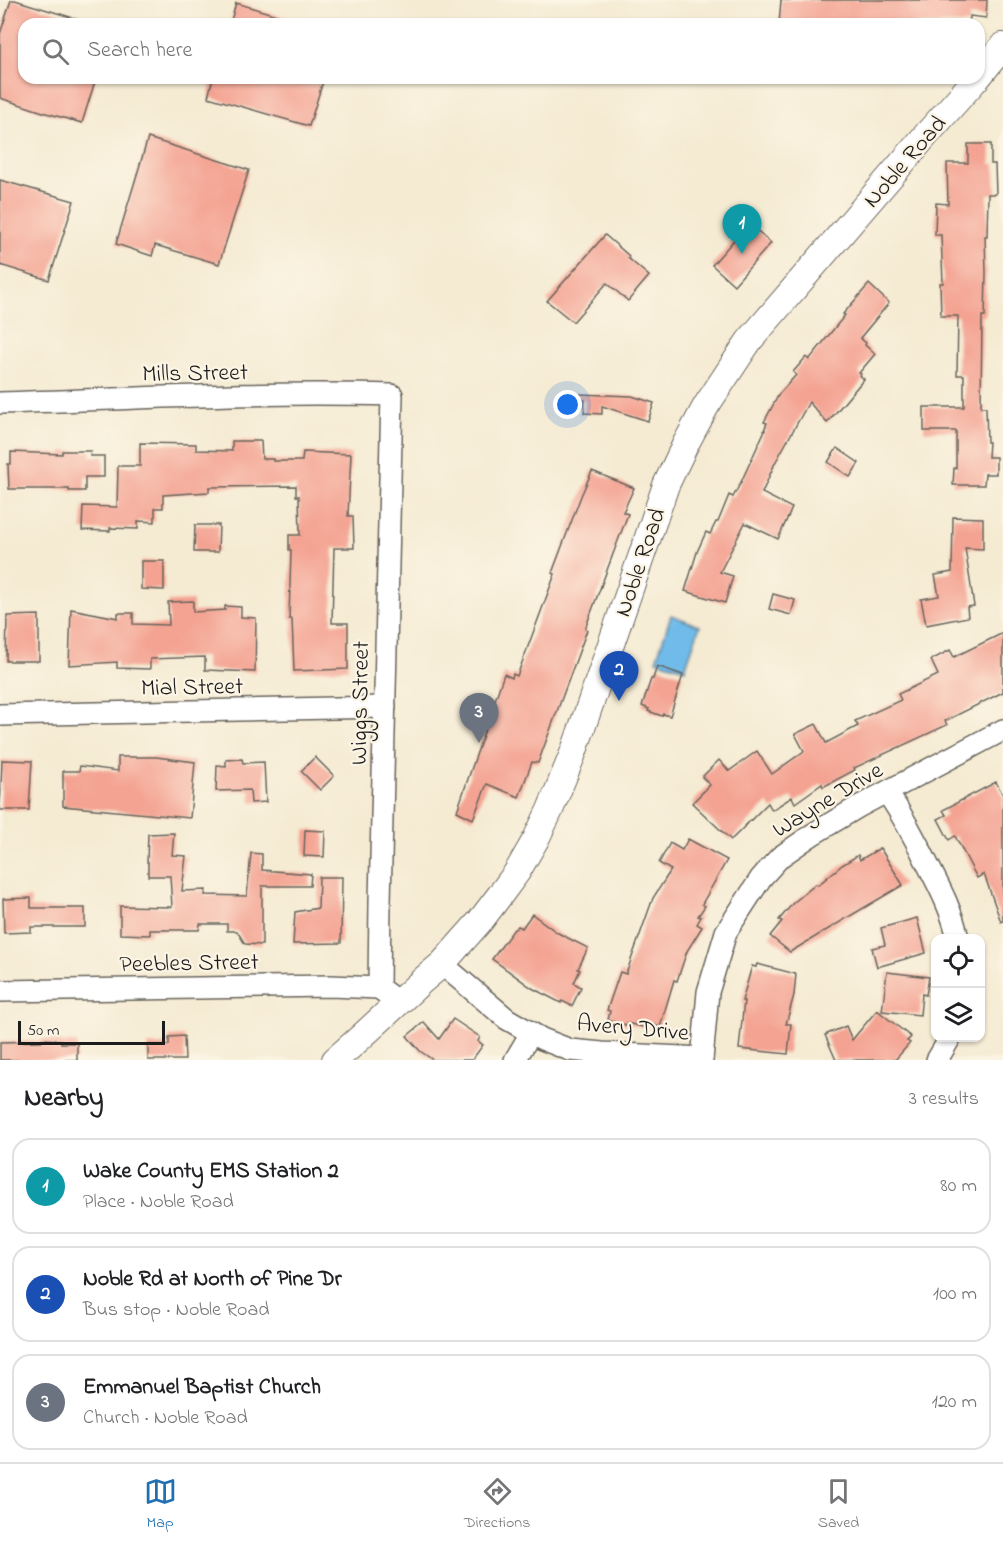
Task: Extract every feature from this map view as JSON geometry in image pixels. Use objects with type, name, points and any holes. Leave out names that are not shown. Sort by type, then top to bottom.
[{"type":"street","name":"Noble Road","points":[[985,68],[1003,45]]},
{"type":"street","name":"Noble Road","points":[[335,1060],[389,995],[442,964],[481,920],[517,872],[550,810],[574,751],[666,485],[706,406],[748,341],[972,84]]},
{"type":"street","name":"Mills Street","points":[[0,403],[232,396],[392,395]]},
{"type":"street","name":"Wiggs Street","points":[[389,995],[380,902],[392,395]]},
{"type":"street","name":"Mial Street","points":[[0,715],[385,707]]},
{"type":"street","name":"Wayne Drive","points":[[702,1059],[708,992],[726,932],[761,878],[780,857],[813,834],[1003,730]]},
{"type":"street","points":[[887,792],[906,822],[936,879],[948,906],[956,934]]},
{"type":"street","name":"Avery Drive","points":[[442,964],[507,1019],[542,1039],[570,1050],[702,1059]]},
{"type":"street","name":"Peebles Street","points":[[0,991],[331,986],[389,995]]},
{"type":"street","points":[[515,1060],[531,1033]]},
{"type":"street","points":[[937,1060],[948,1042]]},
{"type":"water","points":[[671,615],[700,626],[685,669],[656,660]]},
{"type":"building","points":[[11,0],[74,18],[18,18],[18,84],[94,84],[82,123],[0,98],[0,34]]},
{"type":"building","points":[[781,0],[987,0],[986,18],[970,16],[970,18],[780,18]]},
{"type":"building","points":[[236,3],[286,18],[232,18]]},
{"type":"building","points":[[211,84],[322,84],[309,126],[208,97]]},
{"type":"building","points":[[148,138],[249,170],[219,264],[155,245],[152,256],[116,244]]},
{"type":"building","points":[[968,144],[991,144],[991,164],[995,164],[996,194],[988,194],[987,236],[985,236],[985,316],[982,316],[981,407],[986,407],[988,457],[996,457],[996,474],[985,474],[984,485],[953,485],[954,468],[956,468],[956,431],[924,431],[924,407],[964,407],[964,375],[957,375],[958,316],[941,316],[940,283],[943,283],[941,235],[935,235],[936,203],[948,204],[947,163],[968,163]]},
{"type":"building","points":[[0,180],[74,201],[49,280],[0,265]]},
{"type":"building","points":[[749,223],[771,243],[734,285],[712,265]]},
{"type":"building","points":[[605,235],[649,276],[628,301],[607,283],[573,322],[547,301]]},
{"type":"building","points":[[869,284],[889,303],[860,338],[875,354],[859,373],[864,379],[827,423],[809,402],[775,463],[762,493],[792,508],[778,539],[745,523],[720,572],[733,576],[725,603],[685,591],[706,532],[710,534],[718,522],[729,495],[733,497],[741,482],[765,430],[767,423],[764,422],[779,394],[796,375],[793,372],[806,357],[809,360],[845,315],[843,314]]},
{"type":"building","points":[[578,394],[632,396],[654,403],[648,421],[602,406],[602,414],[584,413],[585,400],[577,398]]},
{"type":"building","points":[[232,441],[261,441],[262,459],[273,459],[273,461],[302,461],[303,452],[351,454],[348,516],[353,516],[354,548],[334,548],[332,623],[348,623],[348,669],[294,671],[292,619],[289,619],[291,550],[289,550],[289,535],[300,535],[299,496],[296,496],[296,486],[209,487],[209,492],[163,495],[163,508],[155,508],[155,522],[138,521],[138,529],[82,530],[83,506],[117,507],[118,466],[140,466],[140,443],[196,444],[196,450],[232,451]]},
{"type":"building","points":[[837,448],[859,463],[850,477],[828,462]]},
{"type":"building","points":[[62,451],[91,451],[90,456],[104,456],[104,477],[85,477],[85,491],[9,489],[8,464],[11,464],[11,452],[62,454]]},
{"type":"building","points":[[592,471],[634,488],[623,512],[628,514],[538,763],[532,762],[519,797],[487,784],[473,819],[457,811],[504,674],[512,678],[513,674],[517,676],[555,574],[552,573]]},
{"type":"building","points":[[953,517],[983,518],[983,549],[965,548],[974,606],[967,607],[968,617],[926,625],[921,599],[939,596],[935,575],[952,572]]},
{"type":"building","points":[[195,525],[219,525],[218,552],[194,552]]},
{"type":"building","points":[[141,561],[164,561],[164,590],[141,589]]},
{"type":"building","points":[[773,594],[795,600],[791,615],[769,609]]},
{"type":"building","points":[[193,601],[193,612],[225,610],[225,606],[241,607],[241,617],[256,618],[255,672],[205,670],[205,657],[150,659],[150,669],[117,668],[117,662],[69,665],[71,609],[118,618],[118,613],[133,613],[133,624],[169,625],[168,602]]},
{"type":"building","points":[[39,615],[39,661],[6,661],[7,616]]},
{"type":"building","points":[[1003,633],[1003,692],[945,721],[947,725],[854,768],[855,770],[823,787],[822,784],[795,803],[792,797],[772,810],[768,803],[731,840],[692,803],[710,785],[702,777],[719,760],[729,771],[757,751],[772,774],[804,751],[795,734],[816,724],[826,743],[858,726],[855,721],[901,700],[898,694],[938,675],[931,660],[950,650],[954,657]]},
{"type":"building","points":[[657,666],[683,675],[670,716],[648,711],[649,709],[642,706]]},
{"type":"building","points":[[118,757],[156,757],[195,762],[190,818],[63,806],[63,771],[79,771],[80,766],[118,771]]},
{"type":"building","points":[[315,757],[334,776],[320,790],[301,771]]},
{"type":"building","points":[[242,759],[243,763],[264,762],[266,802],[251,803],[250,790],[216,791],[217,765],[226,766],[226,760]]},
{"type":"building","points":[[2,760],[32,761],[29,810],[0,810]]},
{"type":"building","points":[[996,782],[1003,795],[1003,921],[1001,922],[984,874],[977,878],[955,836],[949,840],[938,819],[946,815],[943,810]]},
{"type":"building","points":[[305,830],[325,831],[324,857],[304,856]]},
{"type":"building","points":[[174,833],[172,855],[186,856],[182,891],[206,890],[205,895],[247,896],[251,853],[262,854],[262,870],[311,874],[310,886],[262,886],[262,945],[245,944],[237,931],[227,931],[227,924],[200,924],[199,930],[150,930],[150,935],[120,934],[120,906],[172,907],[170,876],[148,876],[147,862],[148,834]]},
{"type":"building","points":[[688,839],[727,860],[702,904],[705,906],[698,916],[701,917],[697,924],[702,927],[687,951],[677,981],[674,980],[660,1027],[644,1022],[643,1027],[608,1020],[610,1011],[607,1010],[620,972],[626,974],[653,898],[671,870],[659,863],[670,843],[682,850]]},
{"type":"building","points":[[880,848],[903,885],[790,952],[770,936],[793,903],[816,884],[818,885],[858,855],[860,860]]},
{"type":"building","points":[[319,877],[342,877],[341,943],[293,944],[295,912],[318,908]]},
{"type":"building","points":[[31,898],[31,908],[85,908],[85,927],[31,927],[31,932],[4,933],[3,899]]},
{"type":"building","points":[[532,914],[558,933],[588,948],[574,983],[581,987],[572,1006],[532,988],[492,959],[514,929],[518,926],[522,928]]},
{"type":"building","points":[[917,918],[926,953],[877,967],[872,948],[885,945],[881,928]]},
{"type":"building","points":[[757,964],[796,974],[794,995],[786,1024],[791,1024],[788,1054],[739,1049],[744,1001],[742,1001],[752,966],[756,967]]},
{"type":"building","points":[[887,972],[929,977],[926,995],[922,994],[920,1015],[882,1011]]},
{"type":"building","points":[[877,1010],[911,1037],[907,1041],[910,1043],[895,1060],[836,1060],[825,1035],[846,1026],[852,1040]]},
{"type":"building","points":[[453,1019],[480,1037],[478,1041],[483,1045],[472,1060],[433,1060],[420,1051],[407,1036],[424,1022],[439,1039]]},
{"type":"building","points":[[184,1036],[185,1060],[148,1060],[148,1045],[169,1045],[169,1037]]},
{"type":"building","points":[[42,1039],[61,1040],[61,1043],[77,1043],[77,1060],[0,1060],[0,1042],[42,1041]]},
{"type":"place","name":"Wake County EMS Station 2","points":[[742,254]]},
{"type":"place","name":"Noble Rd at North of Pine Dr","points":[[619,701]]},
{"type":"place","name":"Emmanuel Baptist Church","points":[[479,743]]}]
